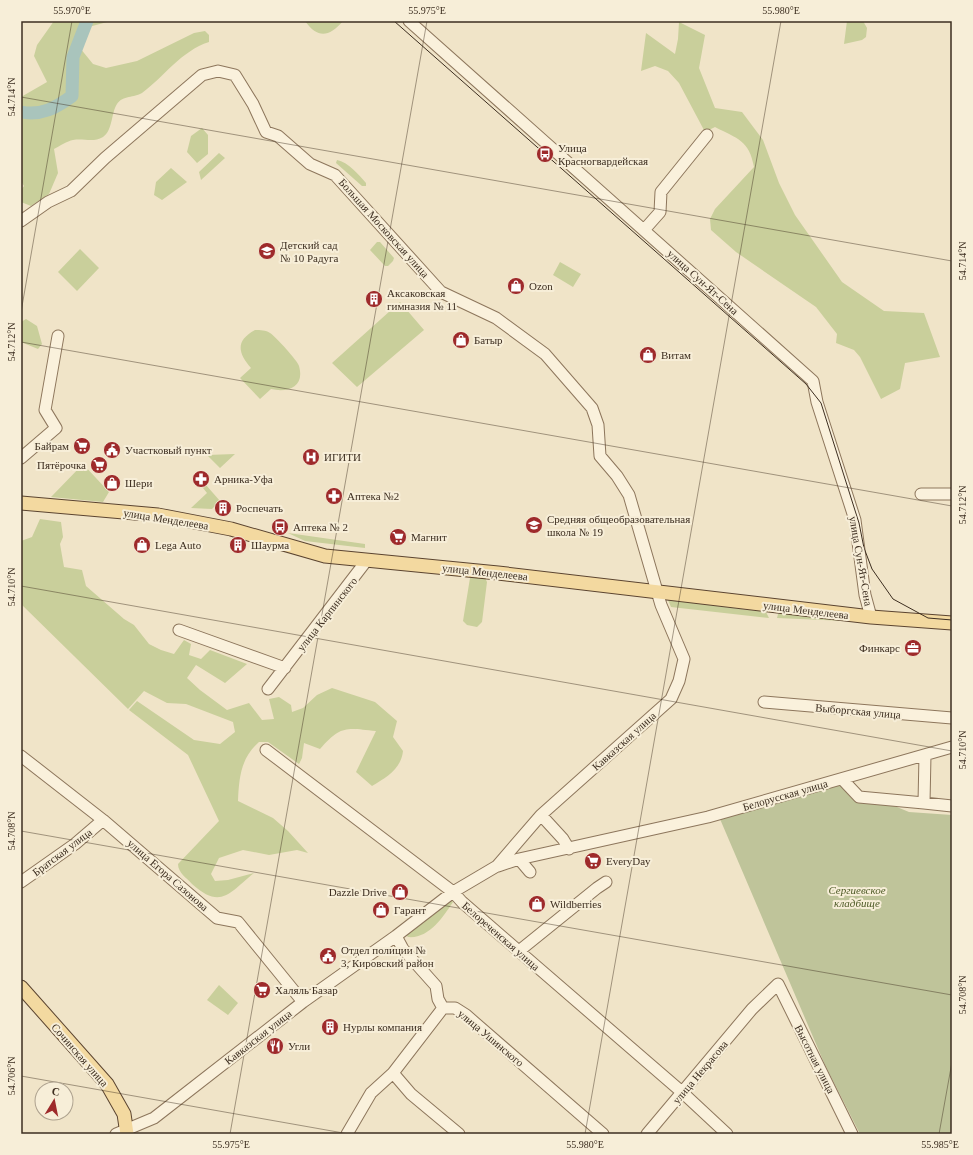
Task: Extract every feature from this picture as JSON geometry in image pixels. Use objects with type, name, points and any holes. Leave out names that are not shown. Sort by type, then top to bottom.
[{"type":"main road","name":"улица Менделеева","points":[[21,503],[158,516],[231,529],[325,556],[498,573],[871,617],[952,623]]},
{"type":"main road","name":"Сочинская улица","points":[[21,986],[107,1084],[124,1114],[123,1133]]},
{"type":"street","name":"улица Сун-Ят-Сена","points":[[409,21],[813,381],[817,402],[856,520],[865,595],[871,617]]},
{"type":"street","name":"Большая Московская улица","points":[[21,221],[48,202],[71,191],[105,158],[202,75],[218,71],[235,75],[253,104],[266,132],[278,136],[310,164],[336,175],[441,292],[496,318],[544,354],[592,408],[598,425],[600,456],[617,476],[629,495],[637,518],[657,592]]},
{"type":"street","points":[[644,230],[660,212],[661,192],[707,135]]},
{"type":"street","points":[[21,458],[56,428],[45,410],[58,336]]},
{"type":"street","points":[[921,494],[952,494]]},
{"type":"street","name":"улица Карпинского","points":[[268,689],[286,668],[367,560]]},
{"type":"street","name":"Кавказская улица","points":[[497,866],[541,815],[671,699],[680,681],[684,659],[657,592]]},
{"type":"street","points":[[179,630],[286,668]]},
{"type":"street","name":"Выборгская улица","points":[[764,702],[952,718]]},
{"type":"street","name":"Белорусская улица","points":[[728,811],[952,747]]},
{"type":"street","name":"Белореченская улица","points":[[266,750],[453,892],[462,902],[683,1092],[728,1134]]},
{"type":"street","points":[[924,803],[925,755]]},
{"type":"street","name":"улица Егора Сазонова","points":[[21,756],[103,820],[217,918],[238,922],[303,1002]]},
{"type":"street","name":"Белорусская улица","points":[[842,779],[858,797],[952,806]]},
{"type":"street","name":"Кавказская улица","points":[[123,1133],[154,1118],[303,1002],[396,936],[453,892],[497,866],[519,859],[569,850],[728,811]]},
{"type":"street","points":[[541,815],[563,839],[569,850]]},
{"type":"street","name":"Братская улица","points":[[21,882],[75,844],[103,820]]},
{"type":"street","points":[[519,859],[530,872]]},
{"type":"street","points":[[519,951],[606,882]]},
{"type":"street","name":"улица Ушинского","points":[[396,936],[403,948],[436,986],[438,999],[443,1008],[455,1008],[466,1015],[603,1134]]},
{"type":"street","name":"улица Некрасова","points":[[647,1134],[752,1009],[778,984]]},
{"type":"street","name":"Высотная улица","points":[[778,984],[852,1134]]},
{"type":"street","points":[[347,1134],[371,1093],[393,1073],[443,1008]]},
{"type":"street","points":[[393,1073],[410,1094],[459,1134]]},
{"type":"green space","points":[[54,21],[111,21],[81,29],[80,48],[93,64],[106,68],[137,61],[194,33],[205,31],[209,35],[209,42],[190,51],[142,93],[119,101],[115,108],[109,130],[103,137],[96,140],[77,140],[66,142],[54,149],[58,173],[49,194],[31,206],[21,202],[21,190],[24,186],[21,181],[21,97],[47,82],[34,56],[37,45]]},
{"type":"green space","points":[[305,21],[343,21],[333,30],[324,34],[314,31]]},
{"type":"green space","points":[[847,21],[863,21],[867,28],[866,37],[862,40],[844,44]]},
{"type":"green space","points":[[679,22],[705,35],[699,68],[715,108],[742,112],[763,140],[779,183],[795,215],[842,282],[884,311],[924,313],[940,357],[905,363],[900,389],[881,399],[860,357],[854,350],[836,343],[837,334],[816,307],[736,252],[711,230],[710,219],[715,209],[754,167],[749,151],[741,141],[715,127],[705,132],[679,83],[668,71],[655,66],[641,71],[646,33],[675,54]]},
{"type":"green space","points":[[202,128],[208,135],[208,154],[197,163],[187,152],[191,136]]},
{"type":"green space","points":[[219,153],[225,158],[201,180],[199,172]]},
{"type":"green space","points":[[337,160],[345,163],[353,169],[366,183],[366,186],[362,186],[336,163]]},
{"type":"green space","points":[[171,168],[187,182],[162,200],[154,195],[156,182]]},
{"type":"green space","points":[[377,242],[380,242],[394,258],[388,266],[385,266],[370,250]]},
{"type":"green space","points":[[80,249],[99,268],[77,291],[58,272]]},
{"type":"green space","points":[[560,262],[581,274],[573,287],[553,275]]},
{"type":"green space","points":[[400,302],[424,330],[357,387],[332,363]]},
{"type":"green space","points":[[26,319],[37,326],[42,344],[38,349],[21,342],[21,322]]},
{"type":"green space","points":[[255,330],[267,331],[270,333],[298,363],[300,373],[300,379],[294,387],[283,390],[271,389],[260,399],[240,378],[251,368],[241,352],[242,343],[244,338]]},
{"type":"green space","points":[[235,454],[220,468],[207,455]]},
{"type":"green space","points":[[83,464],[109,492],[103,502],[51,497]]},
{"type":"green space","points":[[206,485],[220,501],[212,509],[191,508],[207,493],[203,488]]},
{"type":"green space","points":[[40,519],[61,522],[63,537],[60,544],[64,567],[82,570],[86,586],[124,619],[134,625],[149,644],[174,654],[184,640],[191,644],[189,655],[201,659],[210,650],[247,664],[225,683],[196,665],[187,678],[200,690],[227,710],[249,703],[262,720],[274,719],[269,699],[279,697],[291,705],[292,712],[303,708],[317,695],[332,688],[375,702],[397,721],[393,737],[403,751],[402,757],[396,768],[388,776],[372,786],[356,772],[376,731],[358,729],[345,730],[333,736],[320,749],[304,743],[302,758],[299,764],[268,742],[259,742],[248,755],[242,768],[238,801],[273,818],[288,831],[308,853],[297,850],[269,855],[243,850],[219,858],[211,874],[215,881],[228,880],[254,873],[224,896],[210,896],[202,892],[183,875],[179,870],[178,864],[219,821],[188,755],[129,710],[137,701],[194,740],[220,744],[235,732],[233,722],[186,704],[167,703],[144,691],[128,709],[21,604],[21,541],[32,537]]},
{"type":"green space","points":[[288,533],[365,544],[365,548],[305,541]]},
{"type":"green space","points":[[470,578],[485,578],[487,582],[482,622],[477,627],[467,625],[463,621]]},
{"type":"green space","points":[[668,600],[766,612],[769,618],[671,607]]},
{"type":"green space","points":[[782,613],[846,621],[777,618],[778,614]]},
{"type":"green space","name":"Сергиевское кладбище","points":[[839,783],[909,812],[952,815],[952,1134],[860,1134],[825,1065],[720,819]]},
{"type":"green space","points":[[451,899],[453,902],[449,908],[435,926],[429,931],[416,937],[408,937],[405,934]]},
{"type":"green space","points":[[219,985],[238,1003],[228,1015],[207,1000]]},
{"type":"waterway","points":[[21,112],[42,112],[60,104],[72,96],[73,57],[87,21]]},
{"type":"tram line","points":[[394,21],[806,384],[821,403],[859,523],[864,548],[872,569],[893,599],[928,618],[952,620]]},
{"type":"place","name":"Улица Красногвардейская","points":[[545,154]]},
{"type":"place","name":"Детский сад № 10 Радуга","points":[[267,251]]},
{"type":"place","name":"Ozon","points":[[516,286]]},
{"type":"place","name":"Аксаковская гимназия № 11","points":[[374,299]]},
{"type":"place","name":"Батыр","points":[[461,340]]},
{"type":"place","name":"Витам","points":[[648,355]]},
{"type":"place","name":"Байрам","points":[[82,446]]},
{"type":"place","name":"Участковый пункт","points":[[112,450]]},
{"type":"place","name":"ИГИТИ","points":[[311,457]]},
{"type":"place","name":"Пятёрочка","points":[[99,465]]},
{"type":"place","name":"Арника-Уфа","points":[[201,479]]},
{"type":"place","name":"Шери","points":[[112,483]]},
{"type":"place","name":"Аптека №2","points":[[334,496]]},
{"type":"place","name":"Роспечать","points":[[223,508]]},
{"type":"place","name":"Средняя общеобразовательная школа № 19","points":[[534,525]]},
{"type":"place","name":"Аптека № 2","points":[[280,527]]},
{"type":"place","name":"Магнит","points":[[398,537]]},
{"type":"place","name":"Lega Auto","points":[[142,545]]},
{"type":"place","name":"Шаурма","points":[[238,545]]},
{"type":"place","name":"Финкарс","points":[[913,648]]},
{"type":"place","name":"EveryDay","points":[[593,861]]},
{"type":"place","name":"Dazzle Drive","points":[[400,892]]},
{"type":"place","name":"Wildberries","points":[[537,904]]},
{"type":"place","name":"Гарант","points":[[381,910]]},
{"type":"place","name":"Отдел полиции № 3, Кировский район","points":[[328,956]]},
{"type":"place","name":"Халяль Базар","points":[[262,990]]},
{"type":"place","name":"Нурлы компания","points":[[330,1027]]},
{"type":"place","name":"Угли","points":[[275,1046]]}]
